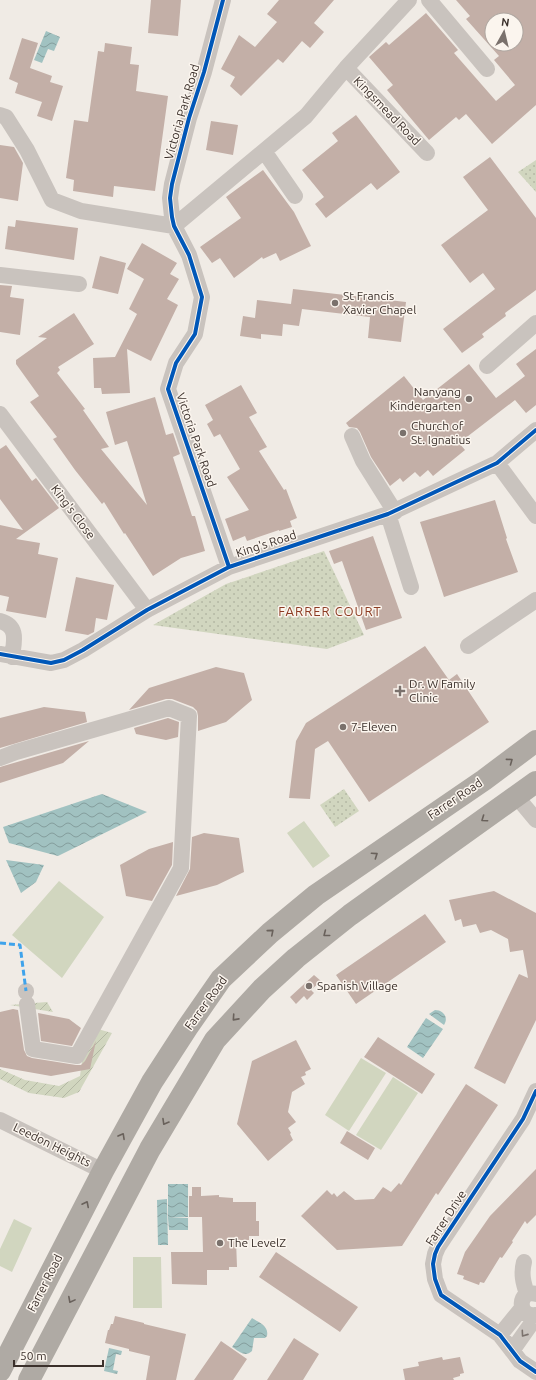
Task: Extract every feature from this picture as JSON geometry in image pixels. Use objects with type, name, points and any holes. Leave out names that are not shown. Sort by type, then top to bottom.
[{"type":"highway","name":"Farrer Road","points":[[0,1371],[103,1171],[152,1082],[221,979],[242,958],[316,895],[484,780],[536,741]]},
{"type":"highway","points":[[29,1380],[150,1149],[215,1040],[262,989],[296,958],[350,915],[536,782]]},
{"type":"highway","points":[[4,1380],[45,1284]]},
{"type":"highway","points":[[39,1380],[44,1362],[44,1352]]},
{"type":"street","name":"Victoria Park Road","points":[[224,0],[172,184],[170,198],[174,226],[189,255],[202,297],[195,334],[176,363],[168,389],[229,567]]},
{"type":"street","name":"Kingsmead Road","points":[[174,226],[306,116],[346,68],[409,0]]},
{"type":"street","points":[[429,0],[487,69]]},
{"type":"street","name":"Kingsmead Road","points":[[346,68],[427,153]]},
{"type":"street","points":[[0,115],[6,118],[27,150],[52,200],[81,211],[174,226]]},
{"type":"street","points":[[264,151],[295,196]]},
{"type":"street","points":[[0,275],[79,284]]},
{"type":"street","points":[[487,366],[536,323]]},
{"type":"street","name":"King's Close","points":[[0,414],[147,610]]},
{"type":"street","name":"King's Road","points":[[6,656],[51,663],[64,660],[83,650],[147,610],[229,567],[392,513],[498,463],[536,430]]},
{"type":"street","points":[[352,436],[362,461],[392,513],[411,588]]},
{"type":"street","points":[[498,463],[536,516]]},
{"type":"street","points":[[468,646],[536,600]]},
{"type":"street","points":[[0,621],[4,622],[11,628],[14,637],[6,656]]},
{"type":"street","points":[[0,758],[16,752],[169,708],[189,716],[181,868],[77,1056],[33,1049],[26,995]]},
{"type":"street","points":[[516,796],[536,820]]},
{"type":"street","name":"Farrer Drive","points":[[536,1091],[523,1119],[438,1247],[434,1258],[435,1279],[441,1295],[500,1335],[520,1362],[536,1372]]},
{"type":"street","name":"Leedon Heights","points":[[0,1120],[103,1171]]},
{"type":"street","points":[[512,1351],[531,1305],[523,1282],[522,1271],[524,1262]]},
{"type":"street","points":[[500,1335],[531,1305]]},
{"type":"green space","points":[[536,160],[536,192],[518,172]]},
{"type":"green space","points":[[324,551],[364,635],[327,649],[153,625],[226,584]]},
{"type":"green space","points":[[344,789],[359,811],[335,827],[320,805]]},
{"type":"green space","points":[[304,821],[330,856],[313,868],[287,833]]},
{"type":"green space","points":[[59,881],[104,917],[62,978],[12,935]]},
{"type":"green space","points":[[47,1002],[53,1012],[10,1005]]},
{"type":"green space","points":[[87,1026],[112,1033],[79,1092],[64,1098],[29,1093],[0,1079],[0,1069],[25,1080],[59,1086],[80,1076]]},
{"type":"green space","points":[[361,1058],[386,1073],[349,1131],[325,1115]]},
{"type":"green space","points":[[393,1077],[418,1093],[381,1150],[356,1135]]},
{"type":"green space","points":[[14,1219],[32,1228],[12,1272],[0,1266],[0,1249]]},
{"type":"green space","points":[[133,1257],[161,1257],[162,1308],[133,1308]]},
{"type":"water","points":[[46,31],[60,37],[54,51],[48,49],[42,63],[34,60]]},
{"type":"water","points":[[102,794],[147,812],[58,856],[9,843],[3,827]]},
{"type":"water","points":[[6,860],[44,865],[36,882],[21,893]]},
{"type":"water","points":[[435,1010],[438,1010],[444,1014],[446,1019],[444,1025],[429,1014]]},
{"type":"water","points":[[426,1018],[443,1029],[423,1058],[407,1047]]},
{"type":"water","points":[[168,1184],[188,1184],[188,1217],[168,1218]]},
{"type":"water","points":[[167,1199],[168,1245],[158,1245],[157,1200]]},
{"type":"water","points":[[168,1218],[188,1218],[188,1230],[169,1230]]},
{"type":"water","points":[[252,1318],[265,1327],[267,1330],[267,1336],[265,1338],[254,1338],[252,1351],[244,1354],[232,1347]]},
{"type":"water","points":[[109,1348],[122,1351],[121,1355],[116,1354],[113,1370],[118,1371],[117,1374],[104,1371]]},
{"type":"building","points":[[151,0],[181,0],[178,36],[148,33]]},
{"type":"building","points":[[279,0],[334,0],[314,23],[324,32],[310,48],[302,41],[283,63],[278,59],[241,96],[230,86],[235,77],[221,69],[239,35],[255,47],[277,22],[267,14]]},
{"type":"building","points":[[456,0],[536,0],[536,105],[492,144],[466,114],[459,120],[456,117],[429,140],[387,90],[393,85],[369,57],[386,42],[389,45],[426,13],[458,50],[454,53],[496,101],[515,85],[494,60],[499,56],[495,52],[524,52],[524,12],[484,12],[484,39],[466,19],[470,16]]},
{"type":"building","points":[[22,38],[38,43],[30,68],[52,76],[50,82],[63,86],[52,121],[37,116],[42,102],[15,93],[18,83],[9,79]]},
{"type":"building","points":[[105,43],[132,47],[130,64],[139,65],[136,91],[168,96],[155,191],[114,186],[113,197],[73,191],[74,180],[66,178],[74,120],[88,122],[98,51],[104,52]]},
{"type":"building","points":[[356,115],[400,172],[377,190],[371,183],[326,218],[315,204],[324,197],[302,170],[338,141],[332,133]]},
{"type":"building","points":[[211,121],[238,125],[233,155],[206,150]]},
{"type":"building","points":[[0,145],[14,147],[23,163],[18,201],[0,198]]},
{"type":"building","points":[[490,157],[536,218],[536,290],[505,313],[506,316],[482,334],[484,337],[462,353],[443,329],[495,289],[483,273],[470,283],[441,245],[488,210],[463,177]]},
{"type":"building","points":[[263,170],[294,212],[311,246],[280,261],[276,253],[263,259],[262,257],[234,278],[220,258],[212,263],[200,247],[241,218],[226,197]]},
{"type":"building","points":[[16,220],[78,228],[74,260],[5,249],[8,226],[15,227]]},
{"type":"building","points":[[142,243],[177,263],[170,274],[179,279],[167,299],[178,305],[151,361],[127,349],[130,393],[102,394],[101,388],[94,388],[93,358],[115,357],[137,314],[129,309],[144,279],[127,269]]},
{"type":"building","points":[[100,256],[126,263],[118,294],[92,288]]},
{"type":"building","points":[[0,285],[12,286],[10,297],[24,299],[20,335],[0,332]]},
{"type":"building","points":[[293,289],[406,302],[401,342],[368,338],[370,317],[302,309],[299,326],[283,324],[282,336],[261,334],[261,339],[240,336],[243,316],[255,318],[257,300],[291,304]]},
{"type":"building","points":[[74,313],[94,344],[58,367],[60,370],[57,373],[85,409],[83,410],[109,447],[101,449],[147,505],[127,441],[115,445],[106,412],[155,397],[166,435],[173,433],[180,454],[173,457],[192,516],[195,516],[205,551],[181,558],[153,576],[104,502],[102,504],[53,439],[57,437],[30,402],[39,396],[16,364],[16,360],[47,338],[38,337]]},
{"type":"building","name":"Church of St. Ignatius","points":[[536,349],[536,405],[526,413],[515,400],[459,443],[465,450],[433,476],[428,470],[420,477],[415,472],[403,482],[400,478],[390,486],[371,457],[360,432],[357,428],[349,427],[346,423],[404,376],[423,400],[469,364],[496,398],[525,376],[516,364]]},
{"type":"building","points":[[241,385],[257,413],[249,417],[267,447],[259,451],[284,490],[286,489],[297,518],[290,521],[292,527],[247,541],[245,536],[233,541],[225,519],[249,510],[227,477],[240,469],[220,434],[214,437],[207,424],[213,420],[205,405]]},
{"type":"building","points":[[6,445],[32,481],[36,478],[59,508],[16,539],[40,543],[38,554],[58,558],[46,618],[6,611],[9,597],[0,595],[0,525],[23,530],[0,499],[0,449]]},
{"type":"building","points":[[495,500],[507,538],[506,539],[518,572],[444,597],[420,522]]},
{"type":"building","points":[[373,536],[402,618],[366,630],[342,561],[334,564],[329,551]]},
{"type":"building","points":[[76,577],[114,585],[107,620],[96,618],[94,632],[88,635],[65,631]]},
{"type":"building","points":[[425,646],[449,680],[457,674],[489,722],[369,802],[328,741],[315,749],[310,799],[289,798],[296,741],[306,723]]},
{"type":"building","points":[[216,667],[244,673],[252,700],[226,722],[198,731],[197,711],[193,707],[172,699],[166,699],[129,710],[149,688]]},
{"type":"building","points":[[44,707],[85,712],[87,722],[0,748],[0,718]]},
{"type":"building","points":[[168,718],[179,722],[178,737],[166,740],[136,734],[134,728]]},
{"type":"building","points":[[89,741],[63,763],[0,783],[0,767]]},
{"type":"building","points":[[204,833],[239,838],[244,872],[217,885],[176,896],[190,869],[192,837]]},
{"type":"building","points":[[173,842],[172,865],[152,901],[126,896],[120,865],[149,849]]},
{"type":"building","points":[[494,891],[536,913],[536,1020],[505,1084],[474,1068],[519,974],[528,978],[523,950],[510,952],[508,939],[491,930],[480,933],[476,924],[463,927],[461,919],[455,921],[449,900]]},
{"type":"building","points":[[425,914],[446,942],[356,1004],[336,975]]},
{"type":"building","name":"Spanish Village","points":[[314,975],[321,981],[311,990],[314,993],[307,1000],[304,996],[296,1004],[290,997]]},
{"type":"building","points":[[13,1009],[18,1010],[24,1050],[27,1056],[81,1065],[85,1061],[96,1041],[90,1069],[51,1076],[0,1067],[0,1012]]},
{"type":"building","points":[[38,1013],[69,1019],[81,1028],[72,1046],[41,1041]]},
{"type":"building","points":[[378,1037],[435,1074],[422,1094],[364,1057]]},
{"type":"building","points":[[296,1040],[311,1069],[305,1072],[306,1075],[301,1077],[305,1084],[292,1092],[288,1112],[296,1122],[288,1128],[293,1140],[268,1161],[237,1124],[252,1061]]},
{"type":"building","points":[[466,1084],[498,1105],[438,1195],[436,1193],[402,1246],[337,1250],[301,1216],[327,1190],[332,1195],[334,1193],[337,1197],[344,1191],[355,1200],[374,1199],[383,1187],[391,1192],[399,1183],[401,1185]]},
{"type":"building","points":[[347,1131],[375,1148],[368,1160],[340,1143]]},
{"type":"building","points":[[536,1169],[536,1215],[527,1224],[525,1221],[512,1241],[513,1242],[502,1258],[500,1257],[484,1283],[480,1282],[479,1285],[463,1279],[464,1276],[457,1274],[465,1252],[490,1216]]},
{"type":"building","name":"The LevelZ","points":[[192,1187],[201,1187],[201,1196],[219,1195],[219,1197],[233,1198],[233,1202],[256,1202],[256,1221],[259,1221],[259,1236],[249,1236],[249,1240],[236,1240],[237,1267],[229,1267],[229,1270],[207,1270],[207,1285],[172,1284],[171,1252],[203,1252],[202,1217],[189,1217],[189,1196],[192,1196]]},
{"type":"building","points":[[276,1252],[358,1307],[340,1332],[259,1277]]},
{"type":"building","points":[[115,1316],[186,1334],[176,1380],[146,1380],[150,1356],[105,1343],[108,1330],[111,1324],[113,1324]]},
{"type":"building","points":[[294,1338],[319,1354],[303,1380],[267,1380]]},
{"type":"building","points":[[221,1341],[247,1359],[233,1380],[194,1380]]},
{"type":"building","points":[[442,1357],[443,1360],[460,1357],[464,1373],[453,1378],[454,1380],[405,1380],[403,1369],[419,1366],[418,1362]]},
{"type":"marked path","points":[[0,943],[20,945],[26,991]]},
{"type":"cycle path","points":[[223,0],[204,72],[189,118],[172,184],[170,198],[174,226],[189,255],[202,297],[195,334],[176,363],[168,389],[229,567]]},
{"type":"cycle path","points":[[0,654],[51,663],[64,660],[83,650],[147,610],[229,567],[388,514],[497,463],[536,430]]},
{"type":"cycle path","points":[[536,1091],[523,1119],[438,1247],[433,1264],[435,1279],[441,1295],[500,1335],[520,1361],[536,1372]]},
{"type":"place","name":"St Francis Xavier Chapel","points":[[335,303]]},
{"type":"place","name":"Nanyang Kindergarten","points":[[469,399]]},
{"type":"place","name":"Church of St. Ignatius","points":[[403,433]]},
{"type":"place","name":"Dr. W Family Clinic","points":[[400,691]]},
{"type":"place","name":"7-Eleven","points":[[343,727]]},
{"type":"place","name":"Spanish Village","points":[[309,986]]},
{"type":"place","name":"The LevelZ","points":[[220,1243]]},
{"type":"district","name":"FARRER COURT","points":[[330,611]]}]
